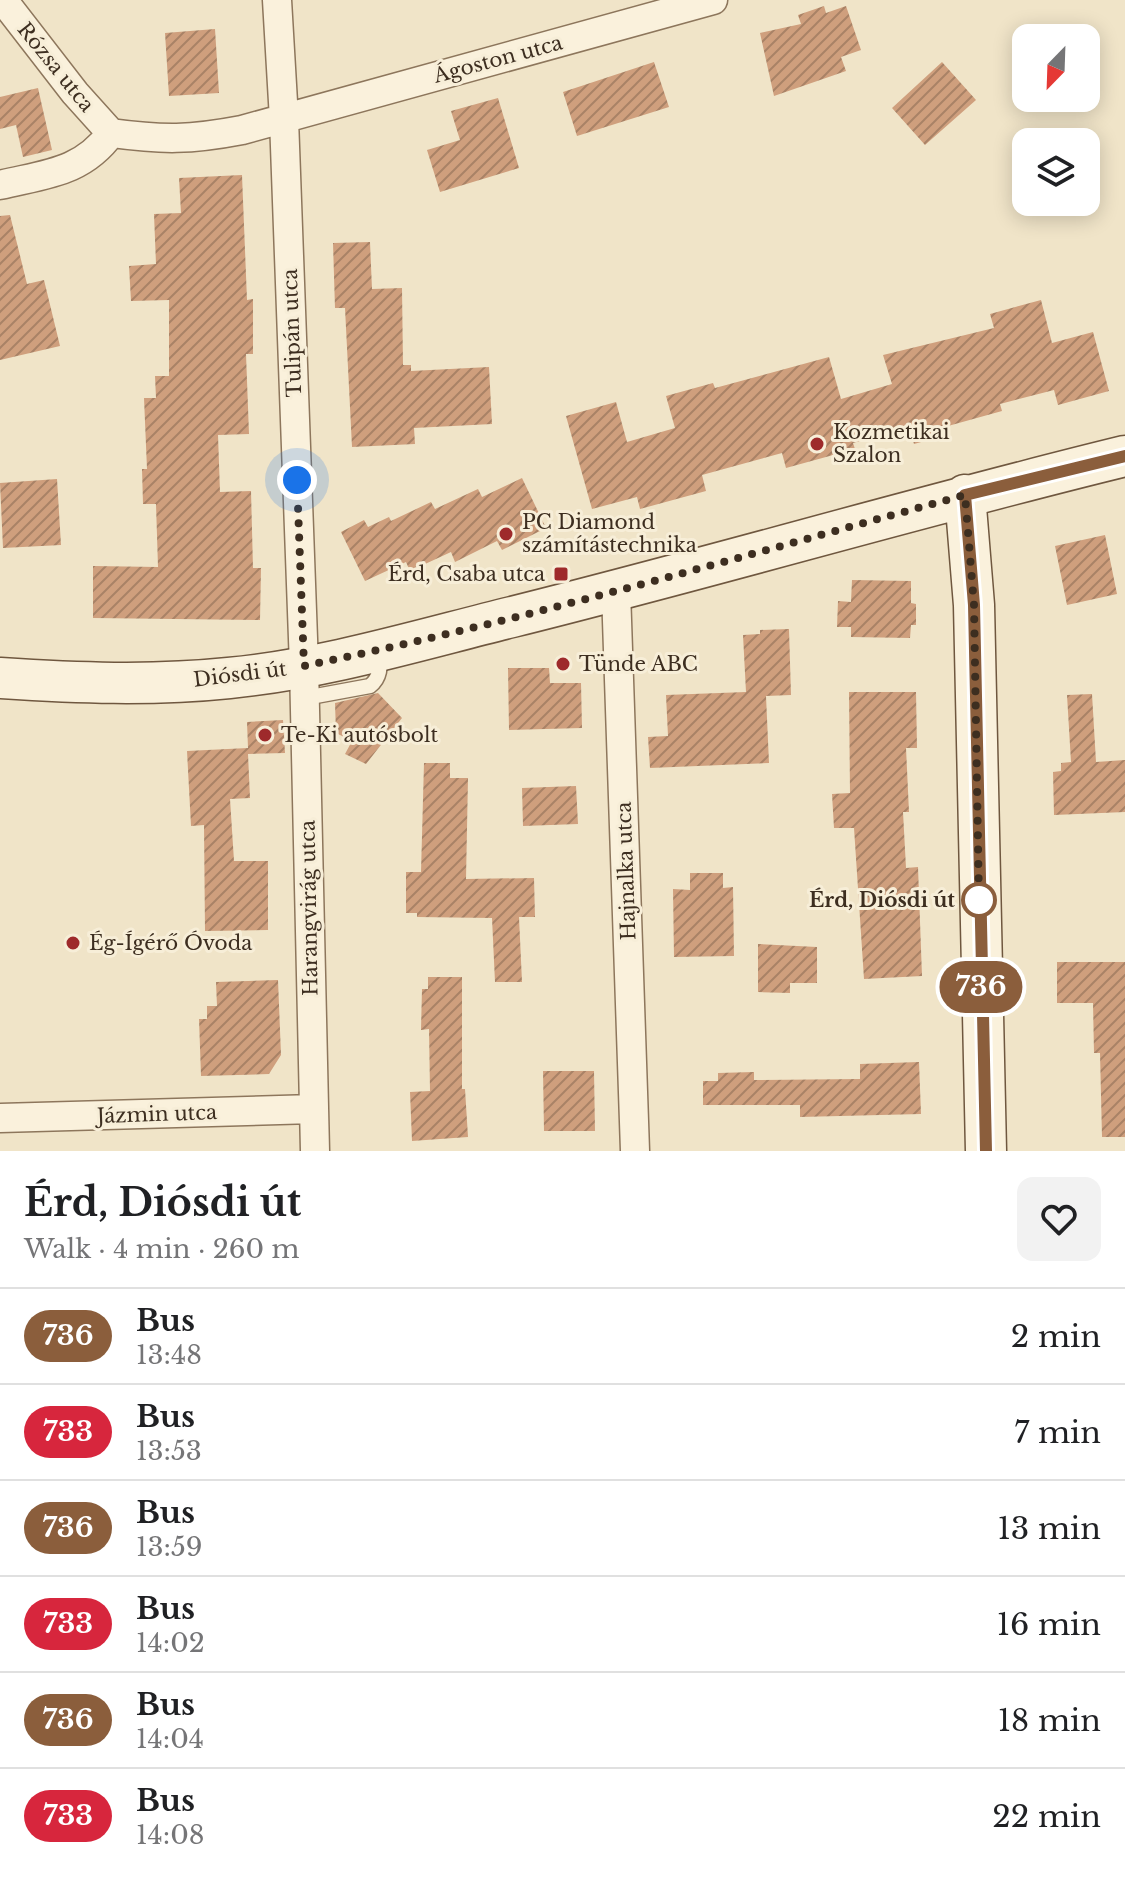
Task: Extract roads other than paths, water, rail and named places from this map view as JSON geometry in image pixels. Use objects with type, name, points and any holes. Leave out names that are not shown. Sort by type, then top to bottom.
[{"type":"main road","name":"Diósdi út","points":[[0,678],[143,684],[231,678],[304,682],[379,650],[616,591],[965,495],[1125,456]]},
{"type":"main road","points":[[965,495],[974,605],[986,1151]]},
{"type":"street","name":"Rózsa utca","points":[[3,0],[75,93],[111,133]]},
{"type":"street","name":"Tulipán utca","points":[[277,0],[304,682]]},
{"type":"street","name":"Ágoston utca","points":[[111,133],[162,140],[200,138],[284,119],[713,0]]},
{"type":"street","points":[[0,185],[75,165],[97,152],[111,133]]},
{"type":"street","name":"Hajnalka utca","points":[[616,591],[635,1151]]},
{"type":"street","name":"Harangvirág utca","points":[[304,682],[315,1151]]},
{"type":"street","name":"Jázmin utca","points":[[0,1118],[314,1109]]},
{"type":"place","name":"Kozmetikai Szalon","points":[[817,444]]},
{"type":"place","name":"PC Diamond számítástechnika","points":[[506,534]]},
{"type":"place","name":"Érd, Csaba utca","points":[[561,574]]},
{"type":"place","name":"Tünde ABC","points":[[563,664]]},
{"type":"place","name":"Te-Ki autósbolt","points":[[265,735]]},
{"type":"place","name":"Érd, Diósdi út","points":[[979,900]]},
{"type":"place","name":"Ég-Ígérő Óvoda","points":[[73,943]]}]
